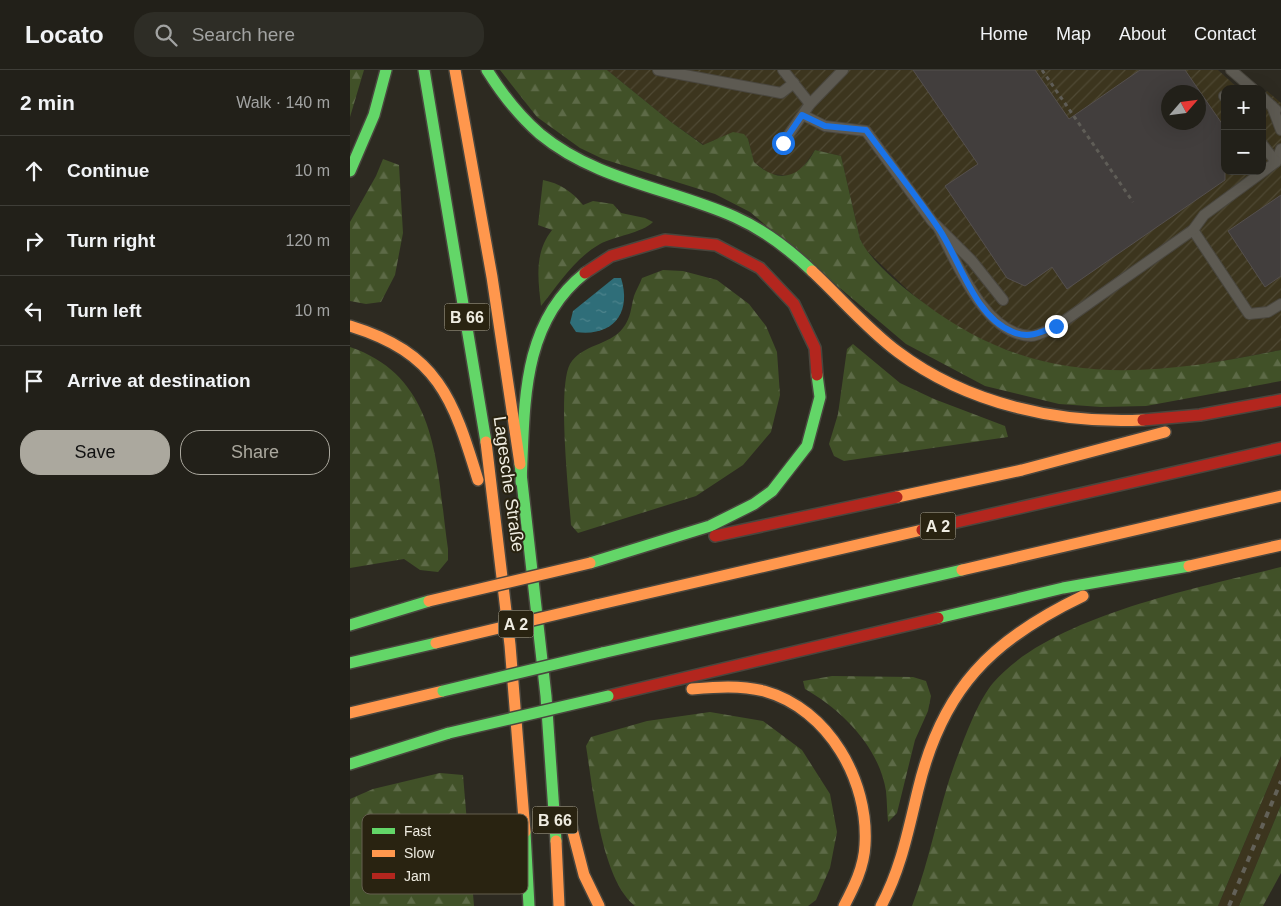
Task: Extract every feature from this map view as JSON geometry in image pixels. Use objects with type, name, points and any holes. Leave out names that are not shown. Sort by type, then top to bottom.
[{"type":"highway","points":[[350,171],[374,115],[386,70]]},
{"type":"highway","name":"Lagesche Straße","points":[[424,70],[463,291],[502,566],[523,814]]},
{"type":"highway","name":"Lagesche Straße","points":[[455,70],[492,283],[521,482],[549,734],[560,906]]},
{"type":"highway","points":[[487,70],[500,92],[517,114],[563,151],[624,180],[720,210],[755,227],[786,248],[891,347],[921,367],[957,386],[996,403],[1031,413],[1068,419],[1145,422],[1228,411],[1281,400]]},
{"type":"highway","points":[[521,482],[527,394],[533,354],[542,327],[555,305],[574,282],[597,263],[643,244],[692,241],[713,244],[736,252],[756,263],[783,288],[794,302],[807,326],[816,349],[820,378],[819,406],[804,452],[772,491],[750,507],[724,520],[590,563]]},
{"type":"highway","points":[[350,326],[370,331],[397,344],[423,363],[442,385],[473,461],[502,566]]},
{"type":"highway","points":[[350,625],[429,601],[590,563],[1022,470],[1157,434],[1228,411]]},
{"type":"highway","name":"A 2","points":[[350,663],[1281,448]]},
{"type":"highway","points":[[350,713],[1281,496]]},
{"type":"highway","points":[[350,752],[449,733],[1063,588],[1141,576],[1281,545]]},
{"type":"highway","points":[[881,906],[900,867],[918,788],[932,744],[946,710],[962,686],[1002,642],[1025,625],[1082,596],[1141,576]]},
{"type":"highway","points":[[358,610],[429,601]]},
{"type":"highway","points":[[608,696],[719,686],[746,688],[774,695],[795,706],[819,723],[838,744],[852,771],[862,798],[865,825],[864,852],[859,874],[844,906]]},
{"type":"highway","points":[[350,764],[449,733]]},
{"type":"highway","points":[[549,734],[577,854],[584,875],[599,906]]},
{"type":"highway","name":"Lagesche Straße","points":[[528,881],[530,906]]},
{"type":"lane","points":[[658,70],[781,93],[794,83]]},
{"type":"lane","points":[[783,70],[810,104]]},
{"type":"lane","points":[[783,143],[810,104],[843,70]]},
{"type":"lane","points":[[1231,70],[1248,85]]},
{"type":"lane","points":[[1266,101],[1281,114]]},
{"type":"lane","points":[[1272,106],[1281,130]]},
{"type":"lane","points":[[802,115],[825,126],[866,130],[939,229],[968,284],[994,320],[1013,332],[1033,336],[1056,326],[1193,230],[1204,215],[1276,162],[1281,149]]},
{"type":"lane","points":[[1266,149],[1276,162]]},
{"type":"lane","points":[[939,229],[972,260],[1003,300]]},
{"type":"lane","points":[[1193,230],[1249,314],[1268,312],[1281,304]]},
{"type":"path","points":[[1042,70],[1133,202]]},
{"type":"shaded area","points":[[607,70],[1218,70],[1235,85],[1221,85],[1221,175],[1266,175],[1267,91],[1281,103],[1281,350],[1196,366],[1143,371],[1097,371],[1061,366],[1026,357],[964,331],[939,315],[911,293],[865,249],[860,239],[841,156],[815,150],[801,170],[792,176],[770,174],[754,162],[748,139],[714,140],[704,145],[671,122]]},
{"type":"shaded area","points":[[1281,756],[1281,805],[1239,906],[1218,906]]},
{"type":"green space","points":[[350,70],[364,70],[350,117]]},
{"type":"green space","points":[[500,70],[607,70],[671,122],[703,145],[733,132],[744,134],[748,139],[754,162],[772,174],[780,176],[796,172],[803,167],[815,150],[841,156],[860,239],[872,257],[897,282],[924,303],[967,331],[1009,351],[1052,363],[1096,369],[1140,370],[1186,366],[1281,350],[1281,381],[1146,406],[1101,407],[1059,404],[985,386],[906,344],[750,212],[715,194],[603,159],[580,148],[537,117]]},
{"type":"green space","points":[[383,159],[399,165],[403,233],[395,275],[381,302],[366,304],[350,301],[350,222],[376,176]]},
{"type":"green space","points":[[543,180],[555,183],[565,189],[583,205],[593,201],[613,204],[621,213],[645,218],[653,222],[635,232],[606,241],[591,250],[568,272],[541,306],[538,276],[540,257],[546,239],[552,230],[538,225]]},
{"type":"green space","points":[[663,270],[683,271],[717,280],[749,304],[766,326],[777,352],[780,395],[771,432],[743,465],[696,496],[578,533],[571,525],[565,442],[564,395],[570,364],[581,352],[617,334],[623,328],[628,320],[634,296],[642,278]]},
{"type":"green space","points":[[853,344],[900,383],[934,399],[1005,426],[1008,437],[844,461],[834,456],[829,444],[838,414],[847,349]]},
{"type":"green space","points":[[350,347],[380,361],[402,380],[418,403],[429,430],[436,458],[448,549],[448,560],[438,572],[420,570],[404,559],[350,568]]},
{"type":"green space","points":[[1281,567],[1281,756],[1218,906],[912,906],[925,867],[946,789],[970,724],[988,689],[1018,660],[1050,640],[1087,622],[1168,595]]},
{"type":"green space","points":[[832,676],[913,677],[926,681],[931,696],[928,711],[915,740],[897,813],[888,822],[886,791],[876,759],[857,731],[845,719],[805,689],[803,681]]},
{"type":"green space","points":[[710,712],[763,721],[802,750],[830,794],[837,832],[830,868],[816,900],[808,906],[635,906],[623,893],[614,876],[606,855],[596,808],[586,746],[591,737],[647,721]]},
{"type":"green space","points":[[440,773],[463,775],[466,814],[362,814],[362,894],[473,894],[474,906],[350,906],[350,799],[373,789]]},
{"type":"green space","points":[[1281,805],[1281,873],[1263,906],[1239,906]]},
{"type":"water","points":[[614,278],[621,278],[624,291],[624,302],[616,320],[600,331],[589,333],[576,332],[570,323],[573,311]]},
{"type":"building","points":[[913,70],[1035,70],[1069,119],[1140,70],[1185,70],[1195,85],[1161,85],[1161,130],[1206,130],[1206,100],[1221,122],[1221,175],[1225,175],[1225,180],[1067,289],[1052,267],[1025,286],[1007,278],[945,186],[978,164]]},
{"type":"building","points":[[1281,195],[1281,276],[1265,287],[1228,231]]},
{"type":"railway","points":[[1229,906],[1281,781]]},
{"type":"traffic: fast","points":[[350,171],[374,115],[386,70]]},
{"type":"traffic: fast","points":[[424,70],[486,442]]},
{"type":"traffic: fast","points":[[487,70],[518,112],[540,134],[562,150],[585,163],[610,173],[710,207],[746,222],[776,241],[812,271]]},
{"type":"traffic: fast","points":[[521,482],[526,396],[530,368],[537,342],[548,317],[564,294],[585,273]]},
{"type":"traffic: fast","points":[[590,563],[710,526],[754,504],[772,491],[807,446],[820,397],[817,375]]},
{"type":"traffic: fast","points":[[520,464],[546,696],[556,841]]},
{"type":"traffic: fast","points":[[938,618],[1063,588],[1189,566]]},
{"type":"traffic: fast","points":[[602,653],[962,570]]},
{"type":"traffic: fast","points":[[350,625],[429,601]]},
{"type":"traffic: fast","points":[[350,663],[436,643]]},
{"type":"traffic: fast","points":[[443,691],[602,653]]},
{"type":"traffic: fast","points":[[449,733],[608,696]]},
{"type":"traffic: fast","points":[[350,764],[449,733]]},
{"type":"traffic: fast","points":[[528,888],[529,906]]},
{"type":"traffic: slow","points":[[455,70],[492,277],[520,464]]},
{"type":"traffic: slow","points":[[812,271],[865,323],[898,352],[925,370],[954,385],[1015,407],[1047,414],[1079,418],[1143,420]]},
{"type":"traffic: slow","points":[[350,326],[380,337],[404,350],[423,365],[438,382],[450,402],[460,425],[478,480]]},
{"type":"traffic: slow","points":[[897,497],[1022,470],[1165,432]]},
{"type":"traffic: slow","points":[[486,442],[510,645],[524,814]]},
{"type":"traffic: slow","points":[[962,570],[1281,496]]},
{"type":"traffic: slow","points":[[596,605],[922,530]]},
{"type":"traffic: slow","points":[[1189,566],[1281,545]]},
{"type":"traffic: slow","points":[[429,601],[590,563]]},
{"type":"traffic: slow","points":[[881,906],[899,864],[928,754],[941,723],[956,696],[975,672],[997,650],[1050,613],[1083,596]]},
{"type":"traffic: slow","points":[[436,643],[596,605]]},
{"type":"traffic: slow","points":[[692,689],[737,687],[764,691],[787,700],[808,714],[826,731],[852,773],[860,796],[864,821],[865,845],[863,861],[855,884],[844,906]]},
{"type":"traffic: slow","points":[[350,713],[443,691]]},
{"type":"traffic: slow","points":[[568,813],[584,875],[599,906]]},
{"type":"traffic: slow","points":[[556,841],[559,906]]},
{"type":"traffic: jam","points":[[585,273],[611,256],[665,240],[716,245],[760,268],[794,304],[815,348],[817,375]]},
{"type":"traffic: jam","points":[[1143,420],[1200,415],[1281,400]]},
{"type":"traffic: jam","points":[[922,530],[1281,448]]},
{"type":"traffic: jam","points":[[715,536],[897,497]]},
{"type":"traffic: jam","points":[[608,696],[938,618]]},
{"type":"route","points":[[783,143],[802,115],[825,126],[866,130],[939,229],[968,284],[994,320],[1013,332],[1033,336],[1056,326]]}]
